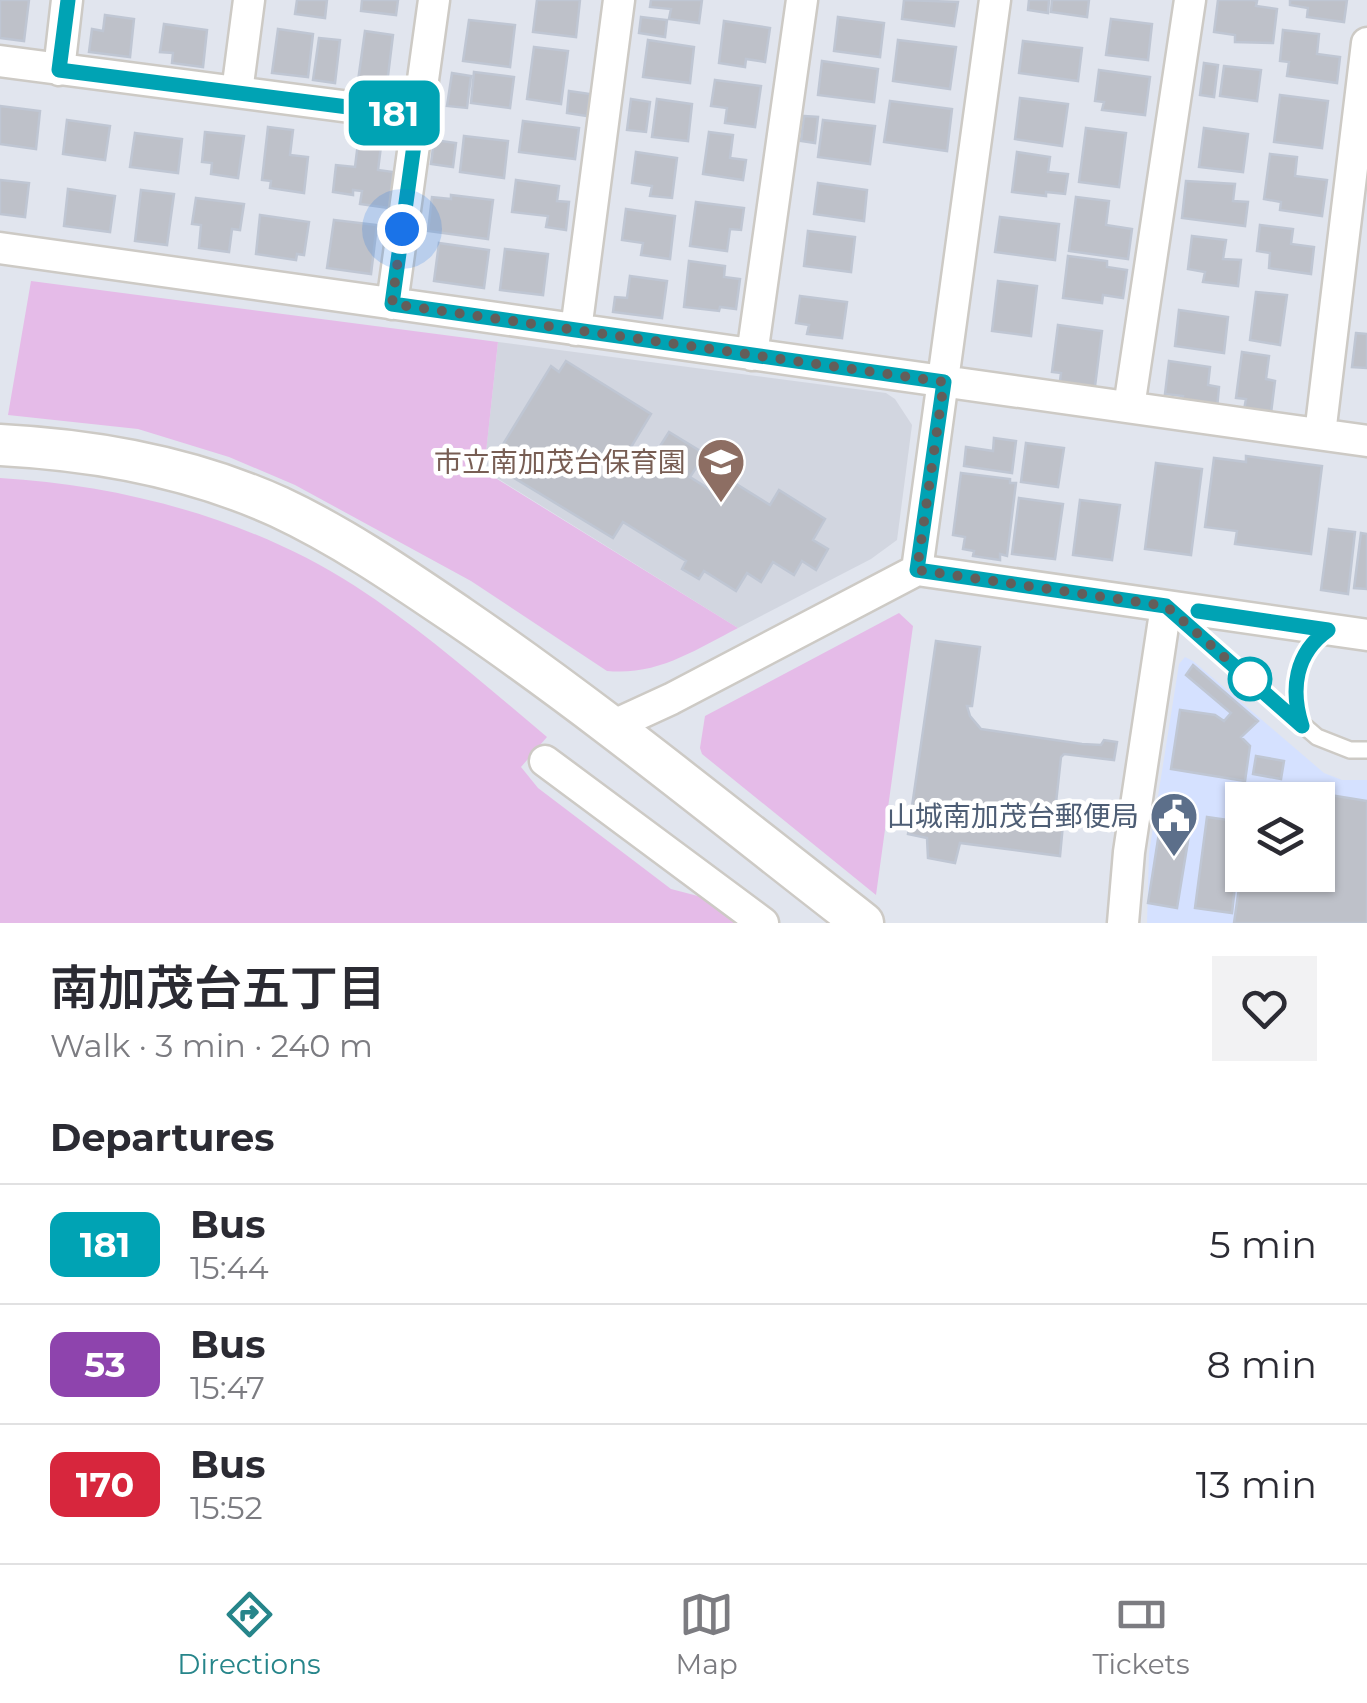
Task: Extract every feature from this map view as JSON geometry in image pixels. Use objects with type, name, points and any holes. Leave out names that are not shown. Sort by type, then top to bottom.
[{"type":"street","points":[[59,70],[68,0]]},
{"type":"street","points":[[237,92],[250,0]]},
{"type":"street","points":[[392,304],[434,0]]},
{"type":"street","points":[[576,330],[619,0]]},
{"type":"street","points":[[752,355],[802,0]]},
{"type":"street","points":[[917,570],[995,0]]},
{"type":"street","points":[[1129,407],[1190,0]]},
{"type":"street","points":[[1320,434],[1367,43]]},
{"type":"street","points":[[0,61],[418,116]]},
{"type":"street","points":[[0,248],[1367,441]]},
{"type":"street","points":[[0,445],[70,450],[166,468],[276,506],[379,562],[520,658],[863,923]]},
{"type":"street","points":[[610,727],[917,570],[1367,635]]},
{"type":"street","points":[[1122,923],[1166,606]]},
{"type":"street","points":[[545,760],[763,923]]},
{"type":"lane","points":[[1166,606],[1302,726],[1334,746],[1367,750]]},
{"type":"lane","points":[[1302,726],[1296,680],[1307,650],[1328,630]]},
{"type":"shaded area","points":[[31,281],[498,342],[484,471],[738,628],[659,665],[607,671],[471,581],[295,485],[229,457],[138,429],[8,415]]},
{"type":"shaded area","name":"市立南加茂台保育園","points":[[498,342],[886,393],[895,399],[912,425],[897,540],[871,559],[738,628],[484,470]]},
{"type":"shaded area","points":[[0,478],[92,488],[184,510],[229,524],[315,562],[429,639],[547,737],[521,767],[538,788],[671,889],[717,901],[746,923],[0,923]]},
{"type":"shaded area","points":[[899,613],[913,626],[876,895],[702,754],[700,748],[705,716]]},
{"type":"shaded area","points":[[1185,657],[1324,773],[1342,780],[1367,780],[1367,923],[1147,923],[1149,853],[1179,664]]},
{"type":"building","points":[[0,0],[29,0],[24,41],[0,38]]},
{"type":"building","points":[[297,0],[327,0],[325,18],[295,14]]},
{"type":"building","points":[[362,0],[398,0],[396,15],[361,11]]},
{"type":"building","points":[[537,0],[580,0],[576,37],[533,32]]},
{"type":"building","points":[[651,0],[702,0],[699,23],[669,19],[671,9],[650,7]]},
{"type":"building","points":[[904,0],[958,2],[954,26],[902,19]]},
{"type":"building","points":[[1029,0],[1049,0],[1048,13],[1028,10]]},
{"type":"building","points":[[1052,0],[1089,0],[1087,17],[1051,12]]},
{"type":"building","points":[[1218,0],[1253,0],[1257,1],[1256,6],[1277,9],[1273,43],[1235,42],[1235,35],[1214,32]]},
{"type":"building","points":[[1290,0],[1347,0],[1344,22],[1307,17],[1308,8],[1290,5]]},
{"type":"building","points":[[105,15],[134,19],[130,57],[89,52],[92,29],[103,31]]},
{"type":"building","points":[[641,17],[667,20],[665,37],[639,33]]},
{"type":"building","points":[[838,17],[884,23],[880,57],[834,51]]},
{"type":"building","points":[[1111,19],[1152,24],[1148,60],[1106,55]]},
{"type":"building","points":[[469,20],[515,25],[510,67],[463,61]]},
{"type":"building","points":[[724,21],[770,28],[765,62],[746,59],[745,67],[719,63]]},
{"type":"building","points":[[164,24],[207,30],[203,67],[172,63],[173,53],[160,52]]},
{"type":"building","points":[[278,29],[313,34],[308,77],[272,73]]},
{"type":"building","points":[[1283,30],[1319,34],[1317,54],[1340,57],[1337,83],[1287,76],[1289,62],[1280,61]]},
{"type":"building","points":[[365,31],[393,35],[386,92],[357,88]]},
{"type":"building","points":[[319,38],[340,40],[335,83],[313,80]]},
{"type":"building","points":[[648,40],[694,47],[690,83],[643,77]]},
{"type":"building","points":[[898,40],[956,47],[950,89],[893,81]]},
{"type":"building","points":[[1023,41],[1082,48],[1078,81],[1019,73]]},
{"type":"building","points":[[534,47],[568,51],[561,104],[527,99]]},
{"type":"building","points":[[822,61],[878,69],[874,102],[818,95]]},
{"type":"building","points":[[1204,63],[1218,65],[1214,97],[1200,95]]},
{"type":"building","points":[[1224,66],[1261,70],[1257,101],[1220,96]]},
{"type":"building","points":[[1099,70],[1150,77],[1145,115],[1102,110],[1104,102],[1095,101]]},
{"type":"building","points":[[474,72],[514,77],[510,108],[471,103]]},
{"type":"building","points":[[452,73],[471,76],[467,108],[447,106]]},
{"type":"building","points":[[715,80],[761,86],[755,127],[725,123],[727,108],[711,106]]},
{"type":"building","points":[[569,91],[590,94],[587,116],[567,113]]},
{"type":"building","points":[[1280,95],[1328,101],[1322,148],[1274,142]]},
{"type":"building","points":[[1020,98],[1068,104],[1062,146],[1015,139]]},
{"type":"building","points":[[631,99],[650,102],[646,132],[627,130]]},
{"type":"building","points":[[657,99],[692,104],[688,141],[652,137]]},
{"type":"building","points":[[890,101],[952,109],[947,151],[884,142]]},
{"type":"building","points":[[0,106],[40,111],[36,149],[0,144]]},
{"type":"building","points":[[804,116],[818,117],[815,143],[801,141]]},
{"type":"building","points":[[67,120],[110,126],[105,160],[63,154]]},
{"type":"building","points":[[823,120],[875,126],[870,164],[818,157]]},
{"type":"building","points":[[523,121],[579,128],[575,159],[519,152]]},
{"type":"building","points":[[268,127],[293,130],[290,155],[308,157],[304,193],[270,188],[271,181],[262,180]]},
{"type":"building","points":[[1086,128],[1126,133],[1119,187],[1079,182]]},
{"type":"building","points":[[1204,128],[1248,134],[1243,172],[1199,167]]},
{"type":"building","points":[[205,132],[244,136],[238,178],[211,174],[212,163],[202,162]]},
{"type":"building","points":[[709,132],[733,135],[730,158],[746,160],[743,180],[703,174]]},
{"type":"building","points":[[135,133],[182,139],[178,173],[130,167]]},
{"type":"building","points":[[464,136],[508,141],[504,178],[460,172]]},
{"type":"building","points":[[434,140],[456,143],[453,167],[431,164]]},
{"type":"building","points":[[358,143],[381,146],[378,170],[393,172],[389,208],[360,204],[362,191],[353,190],[353,195],[333,192],[336,165],[355,167]]},
{"type":"building","points":[[636,152],[677,158],[672,198],[650,196],[652,186],[632,183]]},
{"type":"building","points":[[1017,152],[1050,157],[1048,172],[1068,174],[1065,194],[1012,192]]},
{"type":"building","points":[[1270,154],[1297,157],[1295,176],[1327,180],[1322,216],[1280,210],[1281,202],[1264,199]]},
{"type":"building","points":[[0,180],[29,183],[25,217],[0,214]]},
{"type":"building","points":[[516,180],[559,186],[557,201],[569,202],[566,230],[546,227],[548,216],[512,212]]},
{"type":"building","points":[[1186,181],[1235,184],[1233,201],[1248,202],[1245,226],[1182,218]]},
{"type":"building","points":[[818,183],[867,190],[864,221],[814,214]]},
{"type":"building","points":[[68,189],[115,196],[110,232],[64,226]]},
{"type":"building","points":[[141,190],[174,194],[167,245],[135,241]]},
{"type":"building","points":[[451,195],[493,200],[488,239],[428,231],[432,197],[451,199]]},
{"type":"building","points":[[1076,197],[1109,201],[1106,225],[1132,229],[1128,259],[1069,251]]},
{"type":"building","points":[[196,198],[244,204],[240,230],[232,229],[229,252],[199,248],[201,225],[192,224]]},
{"type":"building","points":[[696,202],[744,208],[741,230],[730,229],[727,251],[690,246]]},
{"type":"building","points":[[626,209],[675,216],[670,259],[641,255],[643,243],[622,240]]},
{"type":"building","points":[[260,215],[309,222],[304,255],[297,254],[296,260],[256,254]]},
{"type":"building","points":[[1000,217],[1059,224],[1055,260],[995,252]]},
{"type":"building","points":[[334,220],[377,225],[371,274],[327,268]]},
{"type":"building","points":[[1260,225],[1293,229],[1291,244],[1314,247],[1311,274],[1269,268],[1270,253],[1257,251]]},
{"type":"building","points":[[808,231],[855,237],[851,272],[804,266]]},
{"type":"building","points":[[1192,236],[1226,240],[1223,259],[1241,260],[1238,286],[1203,282],[1205,272],[1188,269]]},
{"type":"building","points":[[439,243],[489,250],[484,288],[434,281]]},
{"type":"building","points":[[505,249],[548,254],[543,295],[500,290]]},
{"type":"building","points":[[1068,256],[1107,261],[1107,267],[1127,270],[1123,298],[1103,295],[1102,303],[1063,298]]},
{"type":"building","points":[[689,261],[725,266],[724,277],[740,279],[736,309],[684,307]]},
{"type":"building","points":[[630,276],[667,281],[662,318],[613,312],[615,297],[627,298]]},
{"type":"building","points":[[998,281],[1037,286],[1031,336],[992,331]]},
{"type":"building","points":[[1256,292],[1287,295],[1280,345],[1250,340]]},
{"type":"building","points":[[800,296],[847,302],[842,338],[807,334],[809,325],[796,323]]},
{"type":"building","points":[[1179,310],[1228,317],[1224,353],[1175,346]]},
{"type":"building","points":[[1058,325],[1102,331],[1094,394],[1059,389],[1061,373],[1052,372]]},
{"type":"building","points":[[1356,333],[1367,334],[1367,368],[1352,367]]},
{"type":"building","points":[[1242,352],[1269,356],[1266,379],[1275,381],[1271,413],[1244,410],[1246,399],[1236,398]]},
{"type":"building","points":[[566,361],[651,414],[628,452],[648,465],[669,432],[705,454],[690,477],[722,497],[733,482],[770,505],[779,490],[825,519],[813,540],[828,549],[816,570],[802,561],[794,575],[773,562],[761,582],[747,573],[736,591],[704,571],[699,579],[682,569],[686,561],[623,522],[613,538],[491,464],[551,366],[559,372]]},
{"type":"building","points":[[1169,361],[1210,367],[1208,385],[1219,387],[1217,408],[1181,404],[1183,396],[1165,394]]},
{"type":"building","points":[[994,438],[1016,441],[1012,473],[964,466],[966,447],[993,451]]},
{"type":"building","points":[[1026,443],[1064,448],[1058,487],[1021,482]]},
{"type":"building","points":[[1246,456],[1322,466],[1311,554],[1235,544],[1237,531],[1205,527],[1214,458],[1246,462]]},
{"type":"building","points":[[1156,463],[1202,469],[1191,555],[1145,549]]},
{"type":"building","points":[[961,473],[1016,483],[1007,556],[1000,554],[1000,560],[973,556],[974,551],[963,549],[965,537],[953,535]]},
{"type":"building","points":[[1019,498],[1063,504],[1055,559],[1012,554]]},
{"type":"building","points":[[1080,500],[1120,505],[1112,560],[1073,555]]},
{"type":"building","points":[[1329,529],[1355,532],[1348,594],[1321,590]]},
{"type":"building","points":[[1361,533],[1367,534],[1367,589],[1354,588]]},
{"type":"building","points":[[936,641],[980,647],[972,706],[967,706],[981,729],[1082,744],[1117,742],[1114,760],[1064,754],[1061,757],[1054,821],[1063,824],[1060,856],[960,843],[955,863],[928,858],[927,838],[908,834]]},
{"type":"building","points":[[1193,665],[1258,721],[1241,737],[1250,746],[1245,781],[1171,769],[1180,710],[1215,715],[1224,721],[1231,713],[1186,675]]},
{"type":"building","points":[[1256,756],[1284,761],[1281,779],[1253,774]]},
{"type":"building","points":[[1335,796],[1367,801],[1367,923],[1234,923],[1238,892],[1335,892]]},
{"type":"building","points":[[1167,814],[1185,817],[1182,834],[1189,835],[1177,908],[1148,903],[1159,833],[1164,833]]},
{"type":"building","points":[[1207,817],[1225,820],[1225,892],[1234,892],[1232,913],[1195,908]]},
{"type":"bus line","name":"181","points":[[68,0],[59,70],[418,116],[392,304],[944,382],[917,570],[1166,606],[1302,726],[1295,695],[1300,664],[1316,638],[1328,630],[1198,611]]},
{"type":"place","name":"市立南加茂台保育園","points":[[721,504]]},
{"type":"place","name":"山城南加茂台郵便局","points":[[1174,858]]},
{"type":"route","points":[[402,229],[392,304],[944,382],[917,570],[1166,606],[1254,683],[1250,679]]}]
